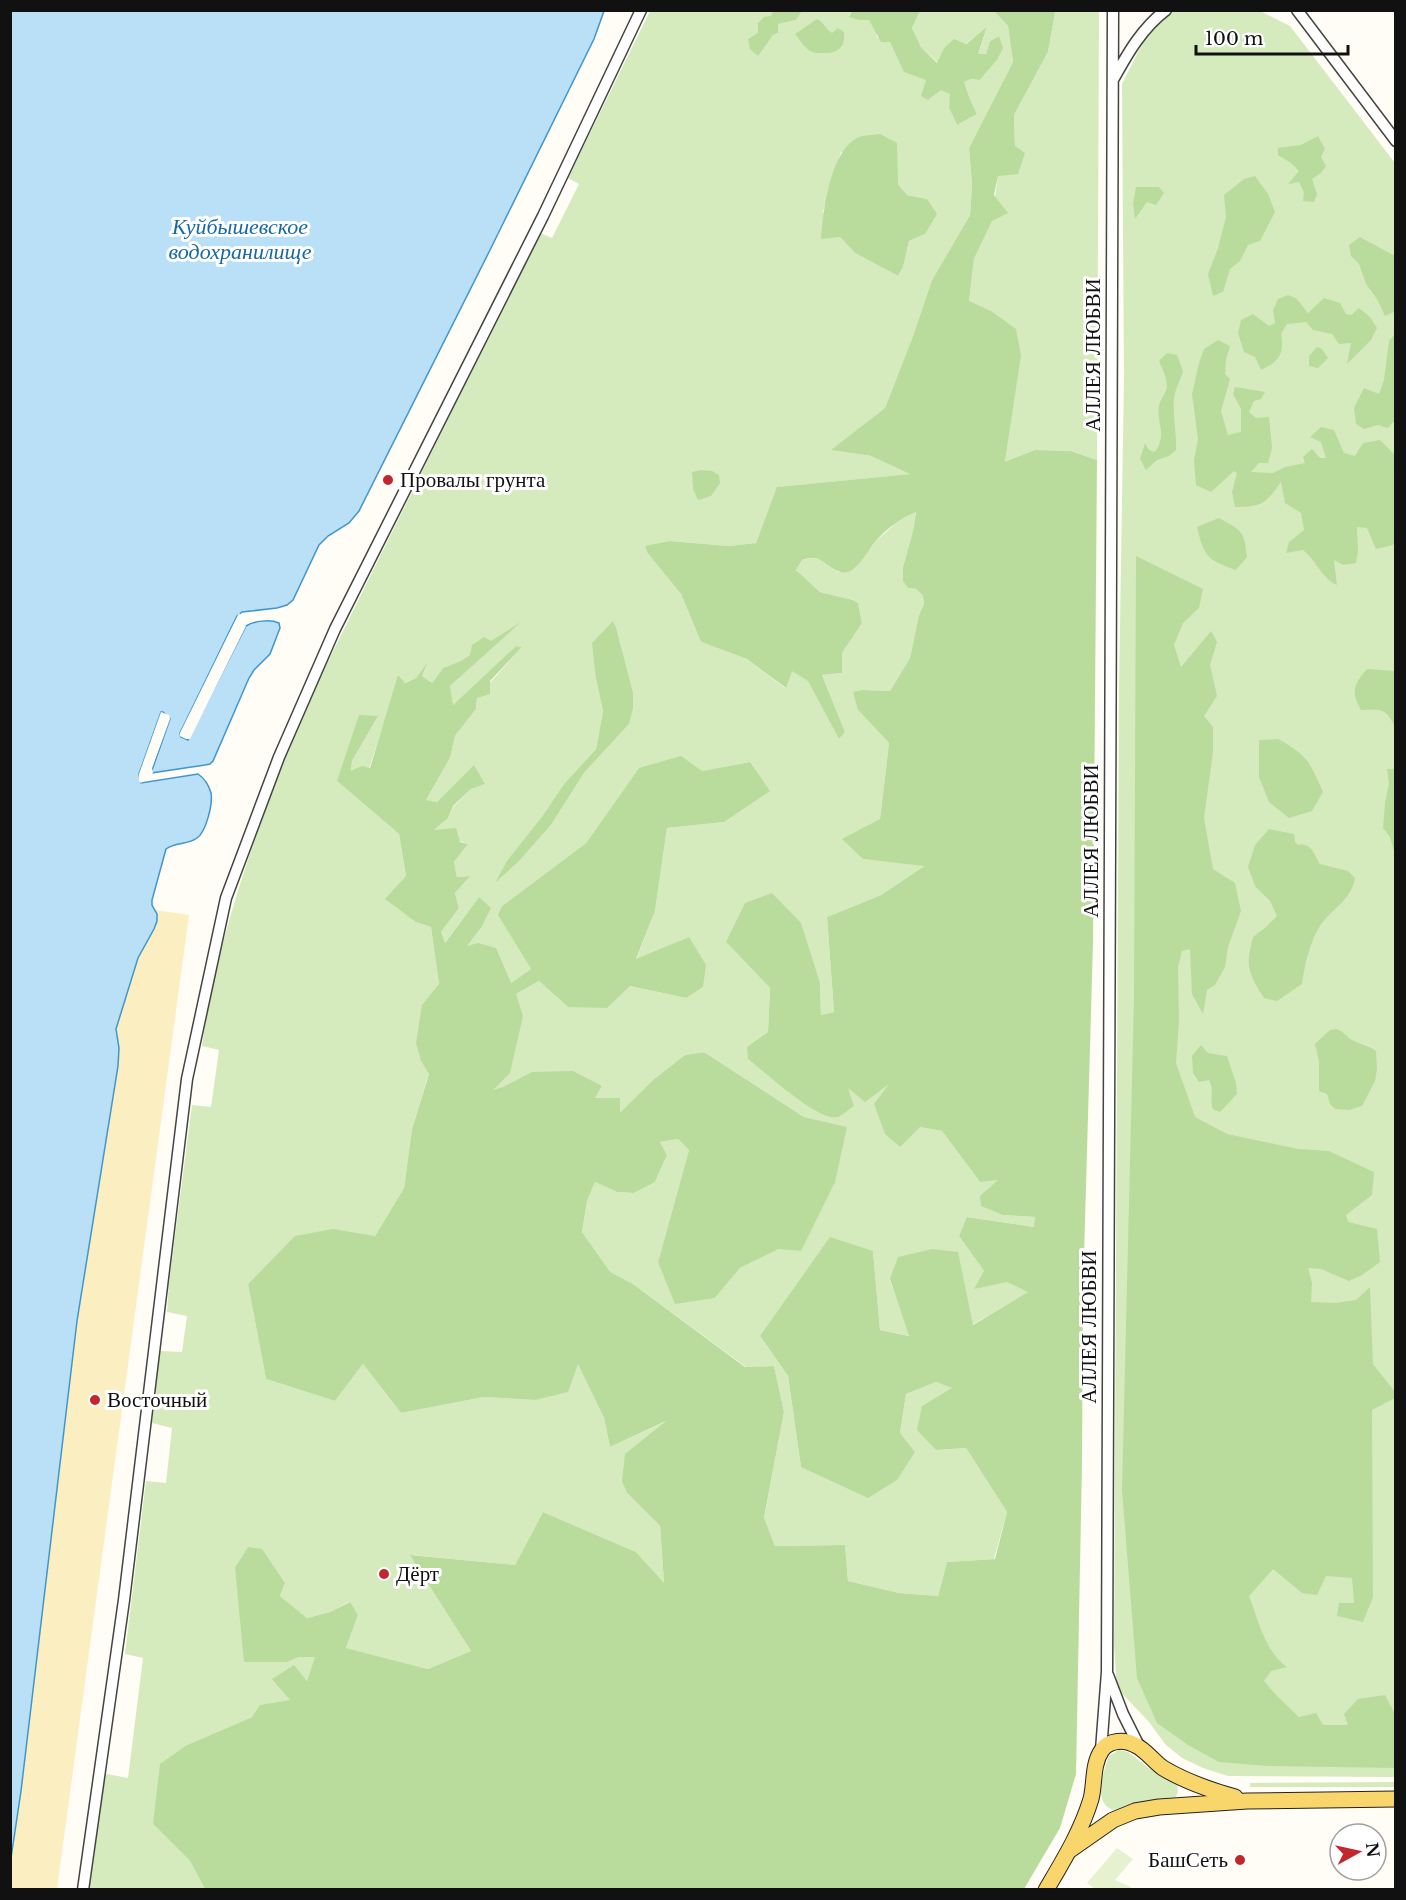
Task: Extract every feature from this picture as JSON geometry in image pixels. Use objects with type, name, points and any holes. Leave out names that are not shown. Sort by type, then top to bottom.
[{"type":"main road","points":[[1046,1890],[1070,1850],[1091,1798],[1101,1750],[1113,1742],[1127,1742],[1140,1748],[1162,1767],[1208,1790],[1247,1800]]},
{"type":"main road","points":[[1175,1806],[1185,1798],[1186,1784],[1182,1778]]},
{"type":"main road","points":[[1091,1798],[1096,1814],[1100,1818],[1113,1820]]},
{"type":"main road","points":[[1070,1850],[1113,1820],[1135,1812],[1247,1800],[1395,1799]]},
{"type":"street","points":[[82,1890],[125,1589],[187,1079],[226,898],[279,757],[335,629],[543,216],[641,10]]},
{"type":"street","name":"АЛЛЕЯ ЛЮБВИ","points":[[1101,1750],[1107,1672],[1113,10]]},
{"type":"street","points":[[1113,79],[1142,34],[1166,10]]},
{"type":"street","points":[[1297,10],[1395,141]]},
{"type":"street","name":"АЛЛЕЯ ЛЮБВИ","points":[[1107,1672],[1123,1714],[1140,1748]]},
{"type":"green space","points":[[1052,10],[1055,13],[1048,52],[1014,115],[1015,146],[1025,153],[1018,174],[998,176],[994,195],[1008,213],[992,221],[974,259],[969,301],[991,311],[1016,329],[1021,355],[1005,462],[1035,450],[1071,451],[1097,460],[1093,942],[1083,1291],[1076,1774],[1060,1828],[1024,1889],[205,1889],[190,1861],[153,1824],[160,1764],[187,1745],[252,1717],[260,1705],[290,1700],[272,1679],[294,1665],[307,1681],[315,1657],[299,1657],[287,1662],[244,1662],[235,1568],[248,1547],[262,1549],[285,1583],[280,1596],[307,1618],[330,1612],[350,1602],[358,1615],[346,1648],[428,1669],[471,1651],[410,1555],[515,1565],[543,1512],[636,1552],[664,1583],[660,1526],[627,1493],[622,1481],[625,1454],[666,1421],[610,1447],[604,1418],[578,1364],[568,1392],[535,1400],[484,1397],[401,1413],[363,1364],[335,1401],[266,1379],[248,1284],[295,1236],[333,1229],[375,1236],[404,1188],[412,1129],[429,1074],[421,1061],[416,1043],[422,1005],[439,984],[431,927],[416,922],[385,899],[406,876],[399,834],[337,781],[359,715],[378,716],[352,761],[351,771],[362,766],[370,768],[398,675],[405,683],[416,678],[428,662],[422,676],[432,683],[443,668],[470,655],[472,645],[484,637],[491,641],[521,622],[450,686],[453,705],[516,646],[522,647],[490,681],[490,694],[477,698],[476,709],[455,736],[450,758],[426,800],[437,802],[474,765],[485,784],[471,789],[453,806],[448,818],[434,830],[456,828],[460,842],[468,844],[454,862],[457,877],[470,876],[455,893],[459,908],[441,932],[445,943],[479,897],[491,908],[481,928],[467,946],[478,943],[496,948],[511,983],[531,969],[498,915],[502,906],[586,843],[639,768],[681,756],[702,771],[750,762],[770,791],[724,822],[667,828],[655,911],[636,959],[689,937],[706,965],[703,987],[686,998],[630,986],[607,1008],[568,1007],[539,981],[516,994],[523,1016],[510,1073],[493,1090],[532,1072],[573,1071],[602,1086],[595,1098],[620,1098],[620,1113],[653,1080],[685,1055],[704,1052],[804,1117],[847,1127],[835,1182],[801,1251],[779,1249],[740,1268],[715,1298],[675,1304],[658,1262],[689,1150],[678,1139],[660,1142],[667,1155],[655,1182],[634,1193],[617,1192],[595,1182],[587,1201],[582,1232],[610,1272],[633,1284],[745,1367],[774,1366],[784,1412],[764,1518],[775,1546],[845,1545],[848,1581],[899,1593],[938,1596],[947,1562],[995,1559],[1007,1512],[966,1448],[936,1450],[917,1430],[922,1406],[952,1388],[936,1382],[906,1394],[900,1433],[915,1452],[897,1480],[868,1498],[801,1467],[788,1376],[760,1336],[830,1237],[873,1251],[880,1330],[909,1336],[890,1279],[898,1257],[932,1249],[958,1252],[973,1325],[1028,1292],[1007,1282],[974,1289],[984,1271],[959,1236],[967,1217],[1034,1227],[1035,1217],[1003,1215],[981,1206],[980,1196],[998,1180],[980,1182],[942,1131],[920,1127],[900,1147],[885,1134],[874,1104],[889,1084],[865,1102],[848,1088],[854,1106],[838,1117],[830,1117],[806,1104],[748,1059],[747,1047],[768,1032],[770,988],[726,942],[745,903],[772,893],[801,923],[820,983],[821,1015],[834,1012],[827,917],[881,895],[924,866],[863,859],[842,839],[880,819],[889,743],[858,710],[853,692],[890,691],[910,658],[919,615],[924,604],[923,596],[916,589],[908,588],[903,581],[903,567],[916,512],[899,521],[884,533],[861,562],[850,571],[840,572],[812,558],[802,560],[796,570],[820,592],[858,603],[862,623],[842,653],[842,673],[822,675],[845,732],[839,739],[808,681],[792,671],[786,688],[747,659],[701,642],[681,594],[647,552],[645,546],[670,541],[728,546],[756,543],[777,487],[910,474],[871,456],[831,450],[885,408],[932,280],[970,215],[972,185],[969,148],[1013,62],[1008,26],[994,11]]},
{"type":"green space","points":[[650,11],[772,11],[767,42],[778,33],[778,24],[796,20],[802,11],[852,11],[849,16],[859,20],[869,20],[876,30],[877,37],[890,42],[926,80],[951,94],[949,108],[957,125],[977,114],[964,82],[971,79],[980,80],[997,60],[999,36],[990,41],[986,54],[978,54],[987,28],[965,44],[944,48],[938,63],[921,47],[912,28],[920,11],[994,11],[1008,26],[1013,62],[969,148],[972,185],[970,215],[932,280],[885,408],[832,450],[871,456],[911,474],[778,487],[756,543],[728,546],[670,541],[666,575],[681,594],[701,642],[747,659],[785,688],[792,670],[808,680],[839,739],[845,732],[822,675],[842,673],[842,653],[862,623],[858,603],[820,592],[796,570],[802,560],[813,558],[822,560],[838,572],[859,563],[876,541],[896,523],[916,511],[903,567],[908,588],[916,589],[923,596],[924,604],[919,615],[910,658],[890,691],[863,690],[858,710],[889,743],[880,819],[863,859],[925,865],[881,895],[827,917],[834,1012],[821,1015],[820,983],[726,942],[770,988],[768,1032],[747,1047],[847,1087],[892,1082],[920,1127],[942,1131],[980,1182],[999,1179],[1003,1215],[1035,1217],[1035,1227],[968,1217],[959,1236],[984,1271],[1029,1292],[972,1325],[890,1280],[910,1336],[880,1330],[873,1251],[760,1336],[788,1376],[801,1467],[900,1433],[906,1394],[936,1382],[953,1388],[936,1450],[966,1448],[1007,1512],[994,1559],[947,1562],[938,1596],[899,1593],[848,1581],[845,1545],[775,1546],[764,1519],[784,1412],[774,1366],[746,1367],[633,1284],[609,1272],[582,1232],[587,1201],[595,1182],[617,1192],[634,1193],[655,1182],[667,1155],[660,1142],[678,1139],[689,1150],[658,1262],[715,1298],[740,1268],[779,1249],[847,1128],[804,1117],[704,1052],[685,1055],[653,1080],[620,1114],[595,1098],[602,1086],[504,1086],[492,1091],[516,994],[539,981],[568,1007],[630,986],[686,998],[689,937],[636,960],[655,911],[667,828],[724,822],[750,762],[702,771],[639,768],[586,843],[502,906],[499,915],[531,969],[511,983],[466,947],[481,928],[479,897],[444,944],[441,932],[459,908],[455,893],[469,876],[457,877],[454,862],[468,844],[433,831],[448,818],[453,807],[471,789],[484,784],[474,766],[437,802],[426,800],[450,758],[455,736],[476,709],[477,697],[522,647],[516,646],[452,706],[450,686],[517,625],[462,661],[443,668],[432,683],[422,676],[427,665],[416,678],[404,683],[399,676],[369,769],[351,772],[352,761],[378,716],[337,781],[399,834],[416,922],[431,927],[439,984],[421,1061],[429,1073],[412,1129],[404,1188],[375,1236],[296,1236],[248,1284],[266,1379],[335,1401],[363,1364],[401,1413],[484,1397],[535,1400],[578,1363],[604,1418],[610,1447],[669,1420],[627,1493],[660,1526],[664,1584],[636,1552],[543,1512],[515,1565],[411,1555],[471,1651],[428,1669],[346,1648],[358,1615],[349,1602],[330,1612],[307,1618],[280,1596],[285,1583],[274,1569],[235,1568],[240,1610],[287,1662],[299,1657],[316,1656],[307,1681],[293,1665],[291,1700],[187,1745],[153,1824],[190,1861],[205,1889],[88,1890],[102,1773],[128,1778],[143,1658],[125,1654],[146,1481],[166,1483],[172,1428],[152,1423],[160,1351],[182,1352],[187,1316],[167,1312],[169,1283],[192,1105],[211,1107],[219,1050],[202,1046],[218,961],[242,877],[302,714],[540,233],[552,238],[579,184],[568,178]],"holes":[[[841,152],[898,184],[907,195],[927,199],[925,234],[909,241],[903,267],[898,276],[855,253],[840,237],[823,212]],[[613,621],[633,692],[629,724],[584,773],[551,825],[521,859],[541,818],[564,784],[596,749],[603,711],[596,679]]]},
{"type":"green space","points":[[772,11],[802,11],[796,20],[778,24],[778,33],[773,35],[758,56],[750,49],[748,39],[758,33],[758,23],[764,17],[771,16]]},
{"type":"green space","points":[[852,11],[920,11],[912,28],[921,47],[937,63],[944,48],[954,39],[966,44],[987,27],[978,54],[986,54],[990,41],[999,36],[1003,48],[997,60],[980,80],[971,79],[964,82],[977,114],[957,125],[949,108],[950,94],[941,90],[928,100],[921,96],[926,80],[904,72],[890,42],[881,42],[869,20],[849,17]]},
{"type":"green space","points":[[1052,11],[1099,11],[1097,460],[1071,451],[1035,450],[1005,463],[1020,355],[969,301],[974,259],[992,220],[998,175],[1015,146],[1014,115],[1048,52],[1055,13]]},
{"type":"green space","points":[[1175,11],[1260,11],[1290,26],[1395,163],[1395,1777],[1228,1776],[1203,1768],[1182,1758],[1165,1744],[1149,1722],[1117,1688],[1114,1645],[1119,690],[1124,376],[1122,84],[1145,38],[1161,20]]},
{"type":"green space","points":[[817,19],[832,33],[838,28],[844,32],[842,46],[839,49],[826,53],[812,52],[795,34]]},
{"type":"green space","points":[[880,134],[897,143],[898,184],[907,195],[927,199],[937,214],[925,234],[909,241],[903,267],[898,276],[855,253],[840,237],[821,239],[826,198],[840,156],[857,138]]},
{"type":"green space","points":[[1318,136],[1325,149],[1321,157],[1326,166],[1312,179],[1317,194],[1314,202],[1303,201],[1304,192],[1299,182],[1288,184],[1299,171],[1278,155],[1278,148],[1301,145]]},
{"type":"green space","points":[[1255,176],[1268,194],[1275,212],[1260,241],[1248,245],[1240,261],[1230,269],[1223,292],[1213,296],[1208,274],[1226,217],[1224,195],[1244,179]]},
{"type":"green space","points":[[1136,187],[1159,187],[1164,193],[1156,205],[1147,202],[1135,219],[1133,203]]},
{"type":"green space","points":[[1360,237],[1395,256],[1396,311],[1385,316],[1377,299],[1366,284],[1359,264],[1351,256],[1349,245]]},
{"type":"green space","points":[[1288,295],[1296,298],[1308,313],[1324,298],[1340,303],[1346,314],[1351,315],[1359,308],[1370,317],[1377,328],[1371,340],[1347,364],[1351,343],[1339,344],[1332,334],[1313,330],[1306,322],[1287,324],[1281,334],[1282,347],[1279,357],[1261,370],[1255,357],[1244,352],[1238,333],[1241,320],[1253,314],[1269,326],[1275,323],[1273,310],[1278,299]]},
{"type":"green space","points":[[1395,334],[1395,420],[1388,428],[1378,425],[1364,429],[1356,424],[1354,408],[1364,388],[1379,394],[1384,380],[1389,341]]},
{"type":"green space","points":[[1218,340],[1230,346],[1225,374],[1230,379],[1221,411],[1228,435],[1241,432],[1241,409],[1233,394],[1235,387],[1265,392],[1261,399],[1254,401],[1249,412],[1256,418],[1269,417],[1272,448],[1268,463],[1259,463],[1251,472],[1273,473],[1285,467],[1305,463],[1303,457],[1312,449],[1320,458],[1326,458],[1321,442],[1310,437],[1321,427],[1334,430],[1344,453],[1355,456],[1363,443],[1380,440],[1395,455],[1396,537],[1393,545],[1376,549],[1367,528],[1357,527],[1356,563],[1343,565],[1334,560],[1337,585],[1327,578],[1303,550],[1286,553],[1289,542],[1304,530],[1301,513],[1285,503],[1281,482],[1263,502],[1244,507],[1235,507],[1232,492],[1237,473],[1234,471],[1211,492],[1196,485],[1194,460],[1198,439],[1192,394],[1204,349]]},
{"type":"green space","points":[[1317,347],[1322,349],[1328,358],[1318,368],[1309,366],[1309,356]]},
{"type":"green space","points":[[1167,353],[1177,355],[1183,371],[1174,400],[1176,450],[1169,456],[1157,460],[1146,470],[1140,459],[1145,443],[1149,450],[1155,452],[1161,439],[1158,412],[1167,384],[1159,361]]},
{"type":"green space","points":[[712,471],[719,475],[720,483],[711,496],[698,500],[693,489],[692,472]]},
{"type":"green space","points":[[1219,518],[1237,529],[1245,541],[1247,557],[1236,570],[1213,560],[1202,545],[1197,527]]},
{"type":"green space","points":[[1136,556],[1203,589],[1199,608],[1183,623],[1174,645],[1181,667],[1211,631],[1217,642],[1210,665],[1217,696],[1204,716],[1213,727],[1213,752],[1204,818],[1213,869],[1235,883],[1241,911],[1228,947],[1225,967],[1215,985],[1207,990],[1203,1014],[1192,994],[1190,949],[1182,951],[1178,967],[1179,1020],[1176,1063],[1195,1117],[1227,1134],[1298,1149],[1329,1151],[1374,1172],[1372,1195],[1346,1215],[1348,1222],[1377,1229],[1380,1262],[1349,1281],[1321,1269],[1308,1268],[1312,1283],[1311,1302],[1335,1303],[1356,1300],[1370,1287],[1373,1364],[1395,1392],[1395,1398],[1372,1410],[1373,1597],[1363,1622],[1337,1616],[1339,1603],[1354,1603],[1352,1578],[1326,1576],[1317,1595],[1302,1593],[1273,1569],[1249,1596],[1268,1644],[1279,1661],[1287,1667],[1271,1671],[1264,1681],[1299,1717],[1316,1713],[1323,1725],[1348,1725],[1344,1714],[1358,1699],[1385,1695],[1395,1714],[1395,1768],[1267,1766],[1219,1762],[1188,1745],[1157,1723],[1137,1678],[1122,1490],[1134,998]]},
{"type":"green space","points":[[613,621],[633,692],[633,708],[629,724],[584,773],[551,825],[521,859],[495,883],[507,861],[564,784],[596,749],[603,711],[596,679],[592,643]]},
{"type":"green space","points":[[1367,669],[1395,671],[1395,727],[1382,711],[1361,710],[1358,704],[1355,693],[1356,684]]},
{"type":"green space","points":[[1278,739],[1302,755],[1315,773],[1323,792],[1312,811],[1289,818],[1269,802],[1259,777],[1259,740]]},
{"type":"green space","points":[[1387,769],[1395,769],[1395,855],[1390,837],[1383,828],[1389,783]]},
{"type":"green space","points":[[1269,829],[1294,834],[1295,842],[1298,845],[1310,847],[1320,864],[1348,871],[1355,878],[1350,893],[1316,932],[1308,954],[1302,984],[1277,1001],[1264,998],[1249,969],[1253,937],[1277,916],[1270,901],[1255,886],[1248,867],[1255,845]]},
{"type":"green space","points":[[1337,1029],[1352,1040],[1376,1051],[1375,1081],[1362,1106],[1349,1110],[1335,1109],[1330,1104],[1327,1094],[1319,1091],[1319,1061],[1315,1044],[1330,1030]]},
{"type":"green space","points":[[1201,1045],[1208,1053],[1227,1056],[1236,1083],[1237,1094],[1220,1112],[1213,1109],[1212,1088],[1209,1080],[1199,1082],[1193,1073],[1192,1056]]},
{"type":"green space","points":[[1119,1750],[1128,1752],[1150,1769],[1177,1784],[1176,1797],[1156,1799],[1115,1810],[1108,1807],[1101,1795],[1102,1779],[1109,1756]]},
{"type":"green space","points":[[1395,1782],[1395,1787],[1250,1787],[1250,1783]]},
{"type":"green space","points":[[1117,1848],[1133,1859],[1115,1880],[1131,1887],[1130,1889],[1095,1889],[1087,1883]]},
{"type":"sand","name":"Восточный","points":[[155,910],[189,915],[57,1889],[11,1890],[11,1858],[77,1321],[118,1066],[119,1048],[116,1029],[138,958],[157,921]]},
{"type":"water","name":"Куйбышевское водохранилище","points":[[11,11],[604,11],[594,39],[359,511],[349,523],[328,536],[319,545],[293,600],[277,608],[242,612],[237,616],[180,733],[181,737],[188,740],[246,626],[271,621],[279,623],[280,628],[270,654],[249,678],[213,761],[205,765],[151,773],[170,719],[161,712],[139,774],[141,783],[198,774],[209,788],[211,804],[206,824],[197,838],[166,849],[152,900],[157,921],[138,958],[116,1029],[119,1048],[118,1066],[77,1321],[11,1858]]},
{"type":"pier","points":[[239,613],[241,616],[183,735],[188,737],[240,630],[244,624],[246,626],[190,739],[186,739],[180,736],[180,733]]},
{"type":"pier","points":[[161,712],[169,715],[170,719],[152,768],[153,773],[150,776],[148,770],[167,719],[162,715],[142,775],[142,780],[147,779],[141,783],[139,774]]},
{"type":"place","name":"Провалы грунта","points":[[388,480]]},
{"type":"place","name":"Восточный","points":[[95,1400]]},
{"type":"place","name":"Дёрт","points":[[384,1574]]},
{"type":"place","name":"БашСеть","points":[[1240,1860]]}]
